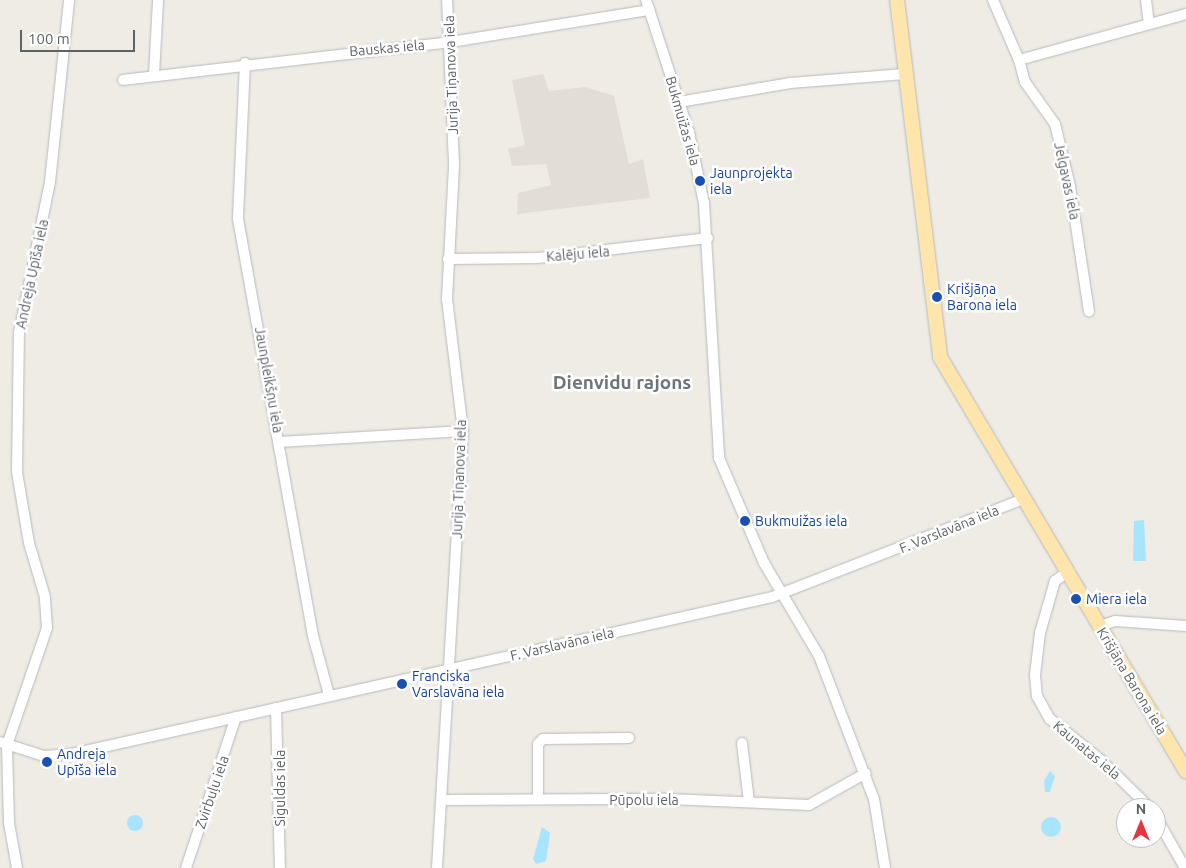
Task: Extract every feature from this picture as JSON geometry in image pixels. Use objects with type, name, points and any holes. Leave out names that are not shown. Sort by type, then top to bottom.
[{"type":"main road","name":"Krišjāņa Barona iela","points":[[897,0],[938,351],[1066,573],[1100,626],[1186,772]]},
{"type":"street","name":"Andreja Upīša iela","points":[[16,868],[10,823],[4,744],[47,628],[45,597],[20,499],[17,372],[20,318],[50,182],[69,0]]},
{"type":"street","points":[[154,75],[158,0]]},
{"type":"street","name":"Jurija Tiņanova iela","points":[[437,868],[463,431],[448,318],[448,259],[454,164],[452,42],[448,0]]},
{"type":"street","name":"Jelgavas iela","points":[[993,0],[1019,60],[1024,82],[1055,124],[1070,186],[1089,312]]},
{"type":"street","points":[[1146,0],[1149,24]]},
{"type":"street","name":"Bauskas iela","points":[[123,80],[245,63],[452,42],[648,5]]},
{"type":"street","name":"Bukmuižas iela","points":[[648,5],[679,102],[697,167],[708,238],[719,458],[782,594],[819,656],[866,773],[884,846],[884,868]]},
{"type":"street","points":[[1019,60],[1186,14]]},
{"type":"street","name":"Jaunpleikšņu iela","points":[[245,63],[238,220],[314,636],[329,695]]},
{"type":"street","points":[[679,102],[790,83],[905,74]]},
{"type":"street","name":"Kalēju iela","points":[[448,259],[565,256],[708,238]]},
{"type":"street","points":[[280,442],[463,431]]},
{"type":"street","name":"F. Varslavāna iela","points":[[4,744],[59,755],[782,594],[1024,499]]},
{"type":"street","name":"Kaunatas iela","points":[[1066,573],[1055,581],[1040,633],[1035,675],[1038,696],[1050,719],[1102,760],[1140,798]]},
{"type":"street","points":[[1100,626],[1115,621],[1186,626]]},
{"type":"street","name":"Siguldas iela","points":[[276,708],[280,868]]},
{"type":"street","name":"Zvirbuļu iela","points":[[186,868],[236,717]]},
{"type":"street","points":[[538,799],[538,744],[543,738],[629,738]]},
{"type":"street","points":[[742,743],[749,802]]},
{"type":"street","name":"Pūpolu iela","points":[[442,800],[538,799],[749,802],[809,805],[866,773]]},
{"type":"street","points":[[1166,835],[1185,868]]},
{"type":"shaded area","points":[[543,74],[549,91],[585,87],[614,96],[629,164],[643,159],[650,198],[517,214],[518,193],[551,185],[546,164],[512,166],[508,149],[525,145],[512,80]]},
{"type":"water","points":[[1144,520],[1146,561],[1133,561],[1134,521]]},
{"type":"water","points":[[1050,771],[1055,776],[1050,792],[1045,792],[1044,781]]},
{"type":"water","points":[[135,815],[141,817],[143,823],[141,829],[135,831],[129,829],[127,823],[129,817]]},
{"type":"water","points":[[1051,817],[1058,820],[1061,827],[1058,834],[1051,837],[1044,834],[1041,827],[1044,820]]},
{"type":"water","points":[[542,827],[550,833],[546,861],[536,864],[533,859]]},
{"type":"place","name":"Jaunprojekta iela","points":[[700,181]]},
{"type":"place","name":"Krišjāņa Barona iela","points":[[937,297]]},
{"type":"place","name":"Bukmuižas iela","points":[[745,521]]},
{"type":"place","name":"Miera iela","points":[[1076,599]]},
{"type":"place","name":"Franciska Varslavāna iela","points":[[402,684]]},
{"type":"place","name":"Andreja Upīša iela","points":[[47,762]]},
{"type":"district","name":"Dienvidu rajons","points":[[622,383]]}]
